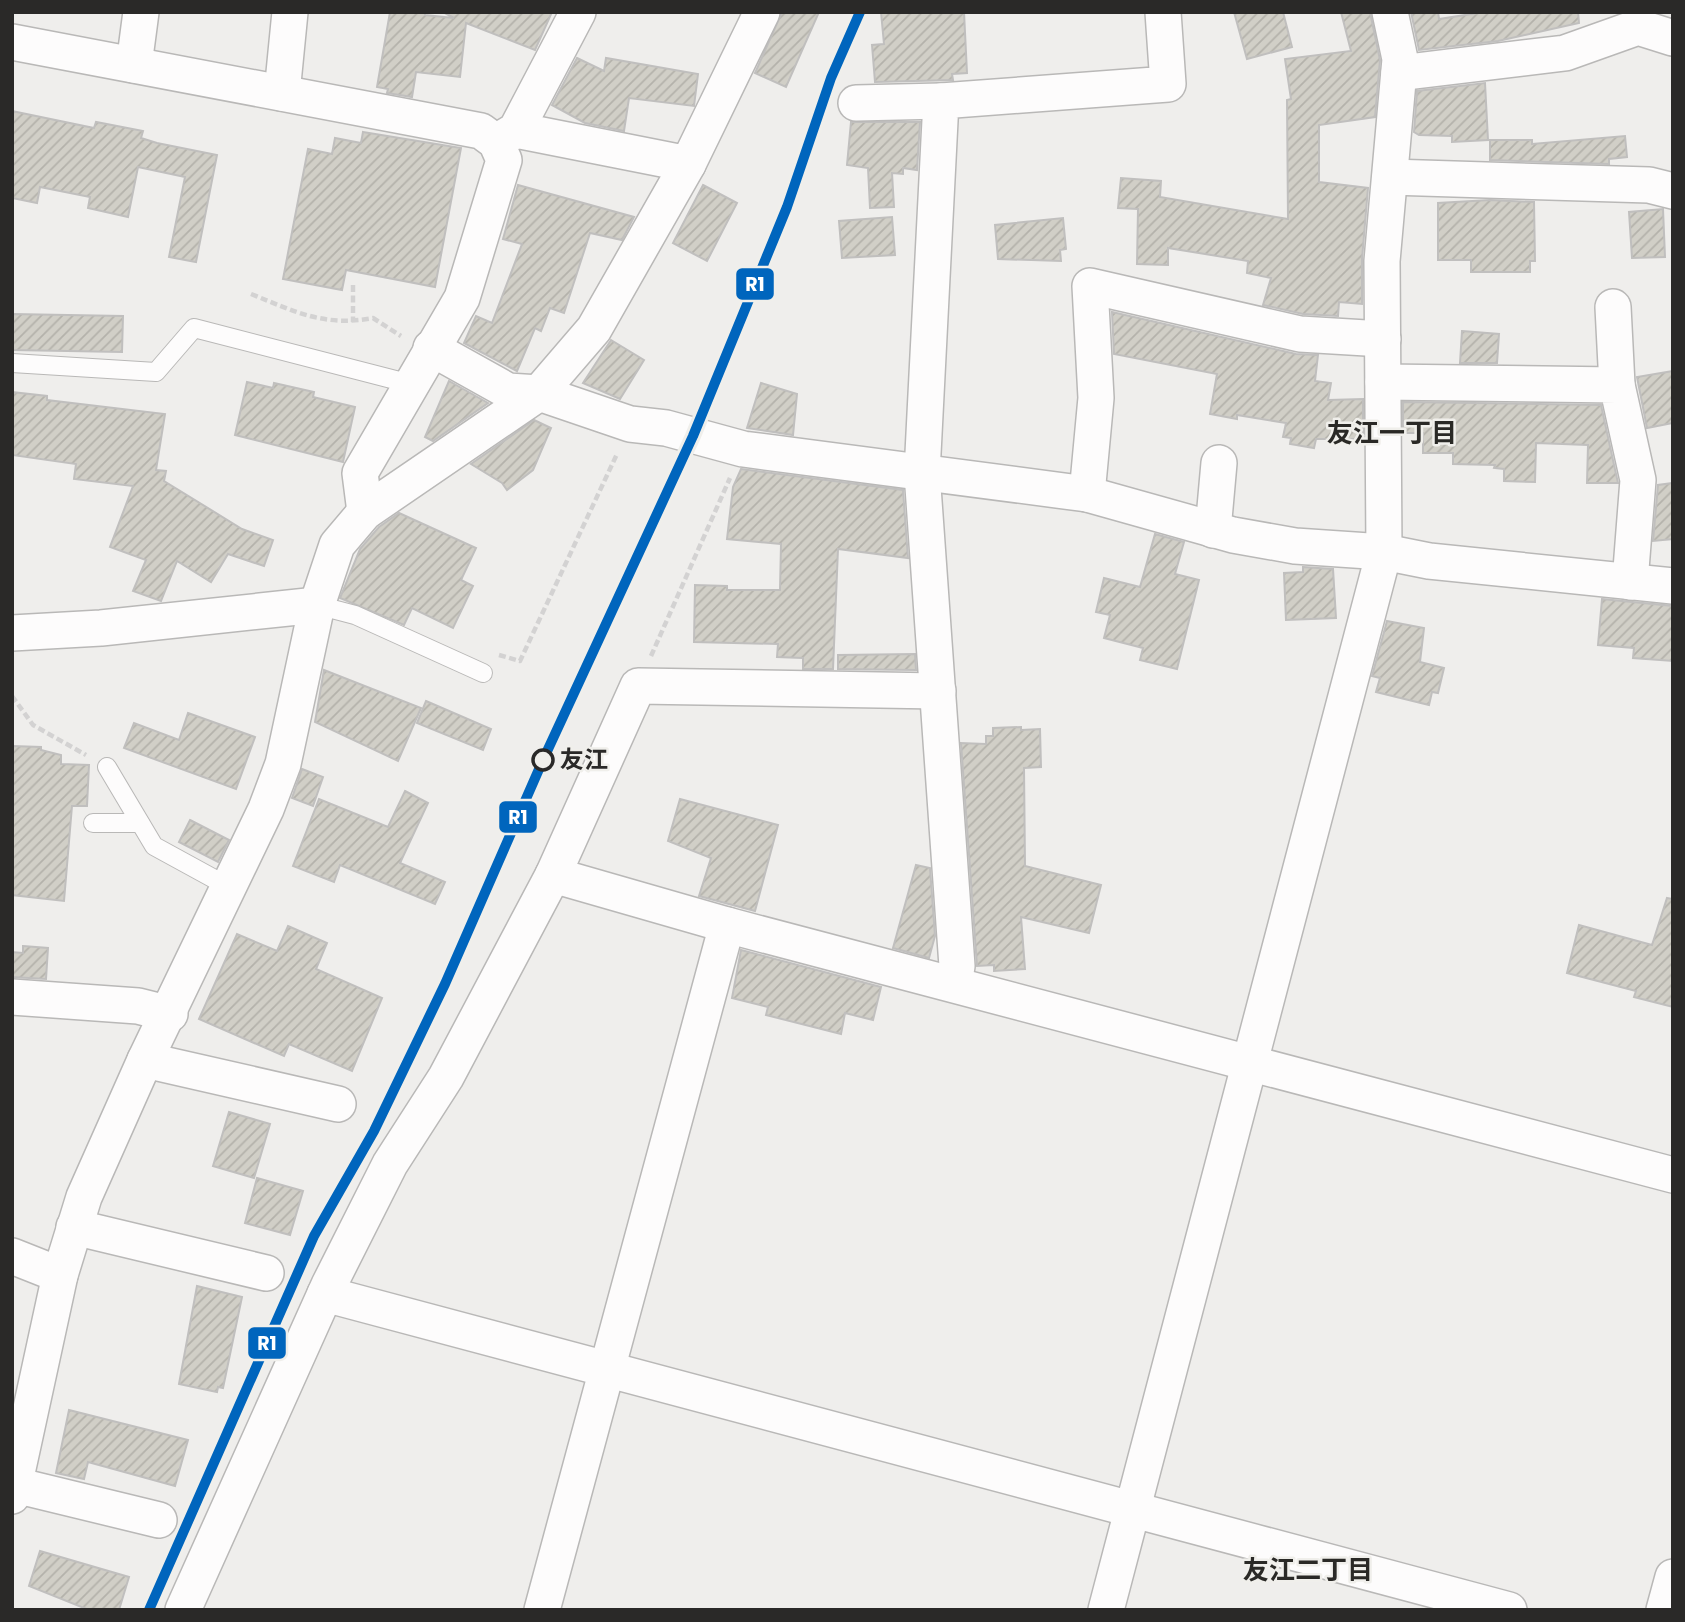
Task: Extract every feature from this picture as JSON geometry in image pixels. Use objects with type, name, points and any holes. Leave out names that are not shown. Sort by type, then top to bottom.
[{"type":"street","points":[[134,65],[141,12]]},
{"type":"street","points":[[282,93],[290,12]]},
{"type":"street","points":[[365,512],[360,473],[462,299],[503,160],[506,136],[578,12]]},
{"type":"street","points":[[159,1520],[13,1490],[60,1275],[84,1197],[145,1060],[170,1014],[266,809],[283,764],[317,605],[337,545],[365,512],[539,393],[594,328],[688,164],[762,12]]},
{"type":"street","points":[[856,103],[941,101],[1168,84],[1163,12]]},
{"type":"street","points":[[1106,1610],[1384,552],[1382,261],[1400,59],[1390,12]]},
{"type":"street","points":[[1399,73],[1565,53],[1638,27],[1673,38]]},
{"type":"street","points":[[12,42],[506,136],[688,164]]},
{"type":"street","points":[[941,101],[922,473],[957,966],[954,984]]},
{"type":"street","points":[[1390,177],[1649,185],[1673,191]]},
{"type":"street","points":[[1087,494],[1096,398],[1090,286],[1300,334],[1383,339]]},
{"type":"street","points":[[1613,307],[1617,385],[1638,480],[1630,582]]},
{"type":"street","points":[[423,364],[508,391],[539,393],[630,424],[666,428],[743,449],[1087,494],[1213,530],[1295,546],[1384,552],[1429,561],[1673,586]]},
{"type":"street","points":[[1383,382],[1617,385]]},
{"type":"street","points":[[1213,530],[1219,463]]},
{"type":"street","points":[[12,633],[101,628],[317,605]]},
{"type":"street","points":[[183,1610],[325,1294],[390,1164],[446,1077],[553,876],[638,686],[938,691]]},
{"type":"street","points":[[553,876],[727,925],[1251,1061],[1673,1175]]},
{"type":"street","points":[[542,1610],[727,925]]},
{"type":"street","points":[[12,997],[138,1006],[170,1014]]},
{"type":"street","points":[[145,1060],[338,1104]]},
{"type":"street","points":[[74,1227],[266,1273]]},
{"type":"street","points":[[12,1256],[60,1275]]},
{"type":"street","points":[[325,1294],[1509,1610]]},
{"type":"street","points":[[1664,1610],[1673,1577]]},
{"type":"lane","points":[[12,363],[156,373],[194,328],[423,364]]},
{"type":"lane","points":[[317,605],[355,615],[483,673]]},
{"type":"lane","points":[[107,767],[154,846],[229,887]]},
{"type":"lane","points":[[93,823],[140,823]]},
{"type":"path","points":[[353,285],[353,322]]},
{"type":"path","points":[[251,294],[298,313],[343,324],[373,318],[403,337],[423,364]]},
{"type":"path","points":[[483,673],[495,653],[520,661],[630,424]]},
{"type":"path","points":[[638,686],[743,449]]},
{"type":"path","points":[[12,695],[33,725],[107,767]]},
{"type":"building","points":[[390,12],[425,12],[425,15],[454,18],[443,12],[552,12],[535,50],[466,23],[460,77],[416,72],[412,97],[387,93],[388,89],[377,87]]},
{"type":"building","points":[[782,12],[819,12],[786,87],[755,73]]},
{"type":"building","points":[[881,12],[964,12],[967,73],[952,74],[953,80],[875,82],[872,45],[884,44]]},
{"type":"building","points":[[1234,12],[1283,12],[1292,47],[1247,59]]},
{"type":"building","points":[[1341,12],[1370,12],[1380,60],[1375,117],[1319,125],[1319,182],[1368,188],[1362,259],[1362,304],[1339,302],[1338,316],[1303,314],[1263,305],[1271,278],[1247,273],[1248,261],[1168,248],[1168,265],[1137,264],[1138,209],[1118,208],[1121,178],[1161,181],[1160,197],[1288,219],[1287,100],[1291,99],[1285,59],[1351,51]]},
{"type":"building","points":[[1411,12],[1438,12],[1439,19],[1484,12],[1578,12],[1579,23],[1498,41],[1419,50]]},
{"type":"building","points":[[577,58],[604,71],[606,58],[698,74],[694,106],[629,98],[624,131],[585,123],[552,105]]},
{"type":"building","points":[[1485,83],[1488,140],[1452,142],[1452,136],[1419,135],[1414,132],[1417,91]]},
{"type":"building","points":[[12,111],[94,128],[96,122],[143,131],[141,138],[217,155],[196,262],[169,257],[185,177],[138,167],[128,217],[88,208],[90,197],[40,187],[37,203],[12,198]]},
{"type":"building","points":[[851,122],[920,122],[917,170],[903,168],[903,174],[892,173],[894,207],[870,208],[868,168],[847,165]]},
{"type":"building","points":[[363,132],[461,148],[435,287],[346,270],[342,290],[283,279],[308,149],[332,154],[335,138],[361,143]]},
{"type":"building","points":[[1625,136],[1627,157],[1609,159],[1609,164],[1490,160],[1490,140],[1532,140],[1532,144]]},
{"type":"building","points":[[518,185],[634,217],[622,240],[590,233],[564,313],[550,308],[541,331],[535,328],[517,371],[464,343],[476,316],[492,323],[522,244],[503,239]]},
{"type":"building","points":[[703,185],[737,203],[707,261],[673,243]]},
{"type":"building","points":[[1490,200],[1534,202],[1535,261],[1530,261],[1530,272],[1471,272],[1471,260],[1438,260],[1438,203]]},
{"type":"building","points":[[1663,209],[1665,257],[1632,258],[1629,212]]},
{"type":"building","points":[[892,217],[895,255],[842,258],[839,221]]},
{"type":"building","points":[[1063,218],[1066,249],[1060,250],[1061,261],[998,259],[995,225]]},
{"type":"building","points":[[1112,312],[1296,354],[1318,355],[1315,381],[1331,383],[1328,400],[1363,399],[1363,439],[1316,439],[1314,448],[1290,444],[1291,438],[1283,437],[1286,423],[1237,415],[1237,419],[1210,414],[1217,374],[1114,354]]},
{"type":"building","points":[[12,314],[123,316],[122,352],[12,350]]},
{"type":"building","points":[[1462,331],[1499,334],[1497,363],[1460,363]]},
{"type":"building","points":[[611,340],[644,360],[620,399],[583,383]]},
{"type":"building","points":[[1673,371],[1673,423],[1647,428],[1637,377]]},
{"type":"building","points":[[449,381],[488,403],[433,441],[425,437]]},
{"type":"building","points":[[247,382],[273,388],[274,383],[314,392],[313,397],[355,407],[343,462],[235,435]]},
{"type":"building","points":[[761,383],[797,394],[793,435],[747,428]]},
{"type":"building","points":[[12,392],[47,396],[47,400],[165,414],[156,470],[166,471],[164,481],[242,529],[273,540],[264,566],[228,554],[211,582],[177,561],[161,601],[133,591],[146,560],[110,547],[133,486],[74,479],[76,464],[12,455]]},
{"type":"building","points":[[1403,402],[1601,405],[1618,483],[1587,483],[1588,445],[1536,443],[1535,482],[1504,481],[1504,469],[1494,468],[1495,465],[1453,464],[1453,453],[1423,453],[1423,433],[1403,433]]},
{"type":"building","points":[[534,420],[551,428],[533,470],[507,490],[502,483],[471,464]]},
{"type":"building","points":[[741,469],[903,490],[908,558],[838,549],[833,669],[803,669],[803,658],[777,657],[778,644],[694,642],[695,585],[727,586],[727,590],[780,590],[781,544],[727,539],[733,487]]},
{"type":"building","points":[[1673,483],[1673,539],[1653,541],[1658,485]]},
{"type":"building","points":[[399,513],[476,548],[461,580],[473,586],[453,628],[412,608],[404,625],[340,598],[360,549],[379,527]]},
{"type":"building","points":[[1155,534],[1184,542],[1175,574],[1199,580],[1177,669],[1140,660],[1143,648],[1104,638],[1110,615],[1096,612],[1104,578],[1140,587]]},
{"type":"building","points":[[1303,567],[1333,569],[1336,618],[1286,620],[1284,573],[1303,572]]},
{"type":"building","points":[[1602,599],[1673,606],[1673,661],[1633,658],[1634,648],[1598,645]]},
{"type":"building","points":[[1387,621],[1424,628],[1420,662],[1444,668],[1438,693],[1432,692],[1429,705],[1376,692],[1380,678],[1372,676]]},
{"type":"building","points":[[915,654],[916,670],[838,669],[838,655]]},
{"type":"building","points":[[324,670],[421,708],[398,761],[315,722]]},
{"type":"building","points":[[426,701],[491,729],[483,750],[417,723]]},
{"type":"building","points":[[188,713],[255,737],[236,789],[124,748],[134,723],[179,740]]},
{"type":"building","points":[[1021,727],[1021,730],[1040,729],[1041,767],[1024,768],[1025,866],[1101,885],[1089,933],[1021,917],[1025,969],[994,971],[994,965],[977,966],[961,743],[986,744],[986,736],[993,736],[993,728]]},
{"type":"building","points":[[12,746],[41,747],[41,750],[61,755],[61,764],[89,765],[87,806],[72,806],[64,901],[12,895]]},
{"type":"building","points":[[302,769],[323,777],[313,806],[292,798]]},
{"type":"building","points":[[405,791],[428,803],[400,863],[445,882],[435,904],[340,865],[334,882],[293,866],[319,799],[388,827]]},
{"type":"building","points":[[680,799],[778,825],[755,911],[699,896],[711,858],[668,841]]},
{"type":"building","points":[[190,820],[229,840],[218,862],[179,842]]},
{"type":"building","points":[[916,865],[930,868],[935,936],[929,958],[893,948]]},
{"type":"building","points":[[1667,898],[1673,899],[1673,1007],[1634,997],[1636,991],[1567,973],[1579,925],[1652,945]]},
{"type":"building","points":[[288,926],[327,943],[316,969],[382,998],[352,1071],[289,1044],[284,1056],[199,1019],[237,934],[277,951]]},
{"type":"building","points":[[23,946],[48,948],[46,979],[12,977],[12,952],[23,953]]},
{"type":"building","points":[[741,950],[881,987],[873,1020],[845,1013],[841,1034],[766,1015],[768,1007],[732,998]]},
{"type":"building","points":[[229,1112],[270,1124],[254,1178],[213,1166]]},
{"type":"building","points":[[257,1178],[303,1191],[290,1235],[245,1223]]},
{"type":"building","points":[[197,1286],[242,1297],[223,1388],[218,1387],[217,1392],[179,1384]]},
{"type":"building","points":[[69,1410],[188,1440],[175,1486],[88,1462],[84,1479],[56,1473]]},
{"type":"building","points":[[40,1551],[129,1577],[119,1610],[89,1610],[29,1586]]},
{"type":"transit line","name":"R1","points":[[149,1610],[314,1236],[374,1131],[445,984],[543,760],[693,436],[787,207],[831,78],[860,12]]},
{"type":"place","name":"友江","points":[[543,760]]},
{"type":"district","name":"友江一丁目","points":[[1392,433]]},
{"type":"district","name":"友江二丁目","points":[[1308,1570]]}]
